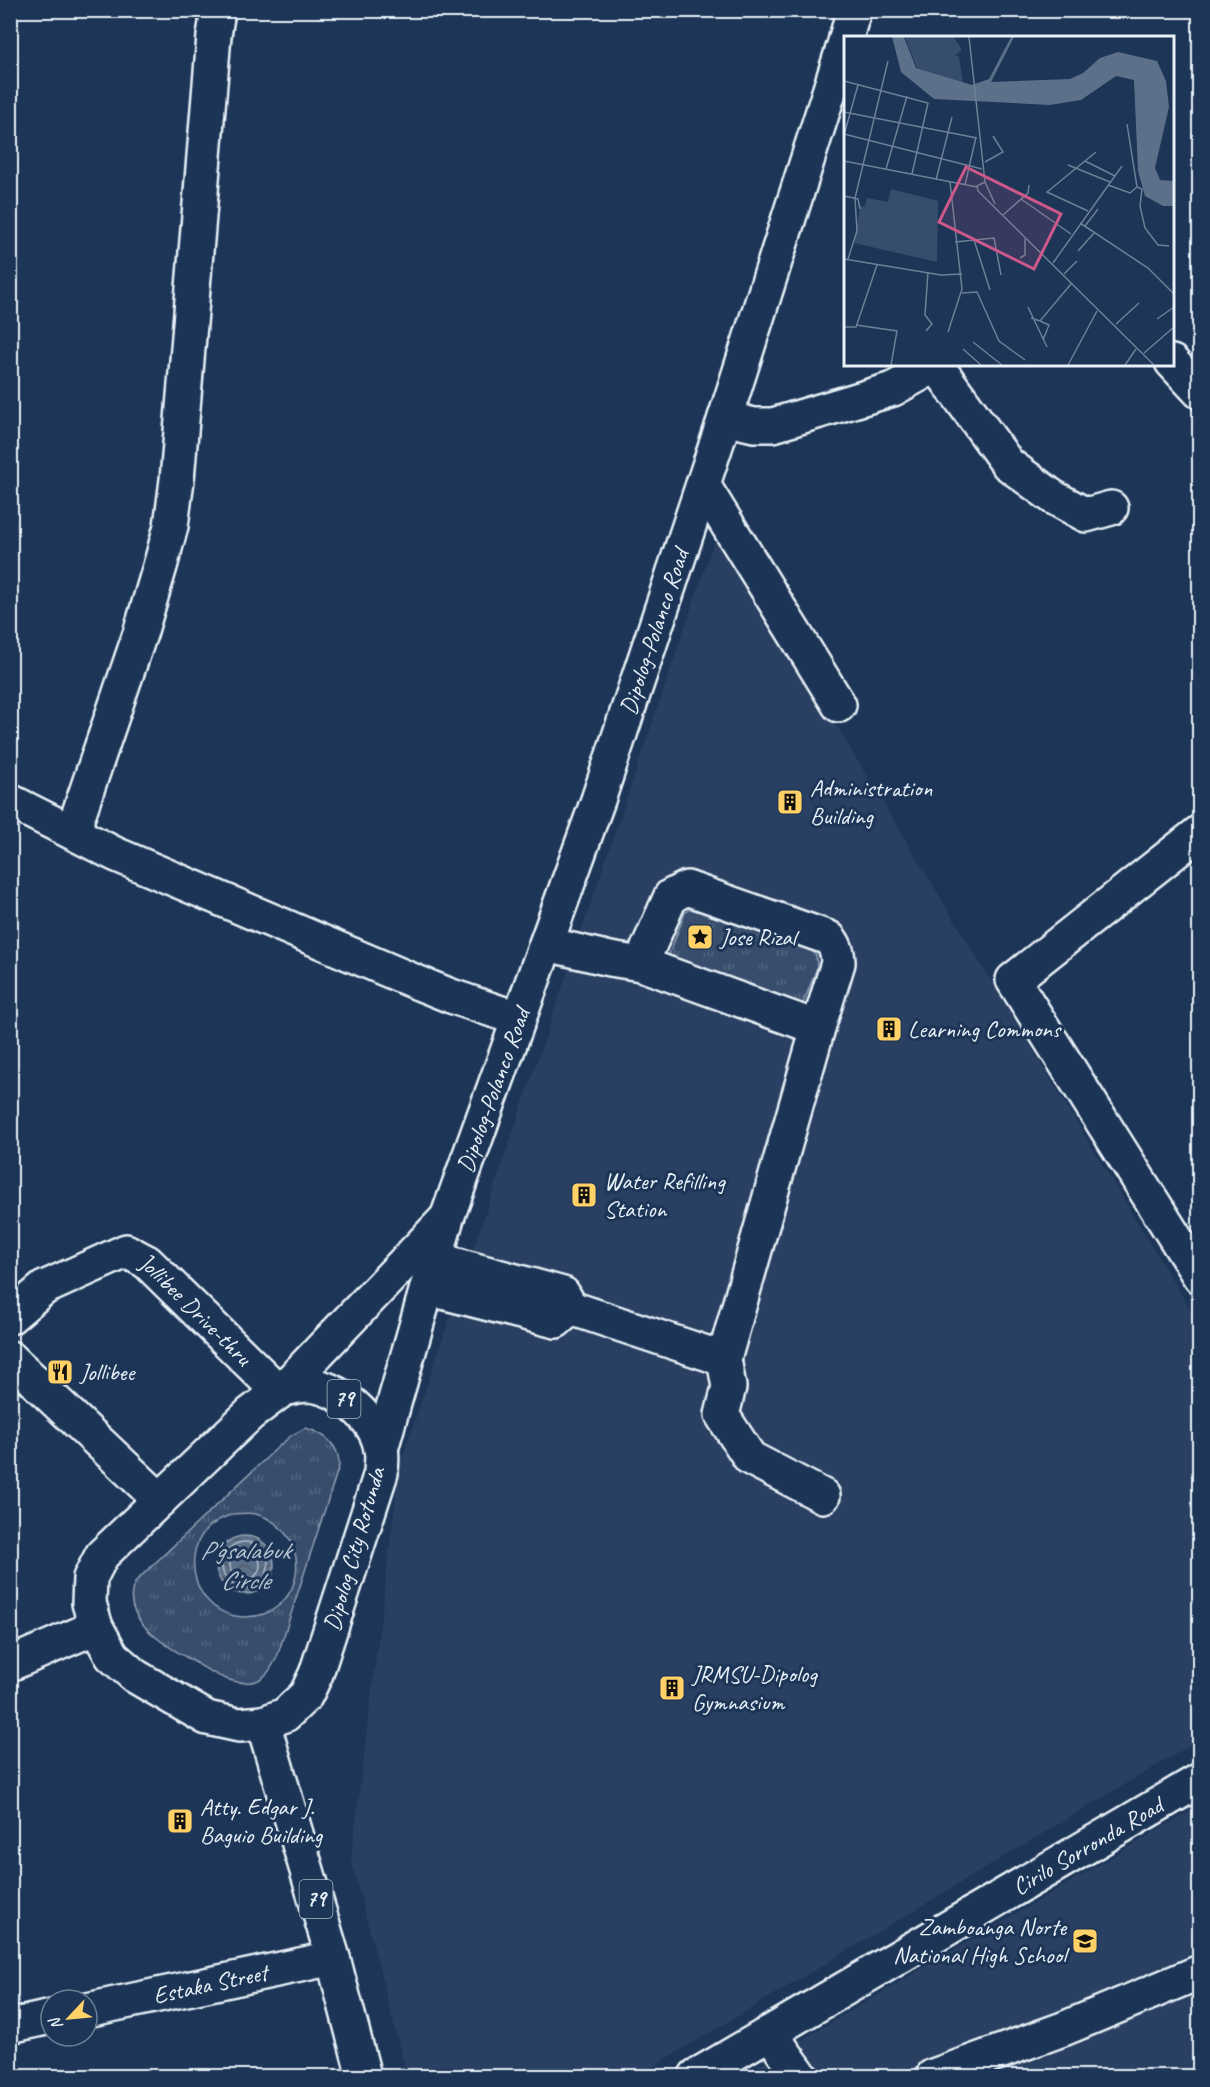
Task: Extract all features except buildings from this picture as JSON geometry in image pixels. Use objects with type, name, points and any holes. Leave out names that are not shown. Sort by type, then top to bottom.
[{"type":"main road","points":[[77,834],[77,819],[140,634],[171,526],[177,480],[218,10]]},
{"type":"main road","name":"Dipolog-Polanco Road","points":[[847,36],[854,10]]},
{"type":"main road","name":"Dipolog-Polanco Road","points":[[381,1449],[447,1218],[598,801],[725,418],[844,44]]},
{"type":"main road","points":[[1174,363],[1200,392]]},
{"type":"main road","points":[[725,418],[754,425],[773,424],[892,389],[936,366]]},
{"type":"main road","points":[[939,366],[1008,464],[1053,497],[1086,515],[1110,508]]},
{"type":"main road","points":[[703,485],[839,705]]},
{"type":"main road","points":[[10,801],[115,854],[416,982],[519,1019]]},
{"type":"main road","points":[[1200,832],[1013,980],[1200,1277]]},
{"type":"main road","points":[[641,964],[671,896],[687,888],[829,938],[835,944],[838,963],[724,1359],[729,1387],[722,1415],[750,1458],[823,1496]]},
{"type":"main road","points":[[547,944],[641,964],[818,1028]]},
{"type":"main road","points":[[281,1391],[447,1218]]},
{"type":"main road","name":"Jollibee Drive-thru","points":[[10,1317],[44,1288],[126,1251],[147,1262],[281,1391]]},
{"type":"main road","points":[[431,1273],[556,1321],[571,1308],[724,1359]]},
{"type":"main road","points":[[10,1358],[160,1500]]},
{"type":"main road","name":"Dipolog City Rotunda","points":[[307,1385],[329,1391],[356,1406],[372,1424],[381,1449],[381,1473],[316,1674],[306,1695],[285,1715],[263,1723],[239,1725],[207,1718],[135,1676],[112,1656],[96,1627],[88,1603],[90,1578],[102,1555],[250,1414],[281,1391],[307,1385]]},
{"type":"main road","points":[[10,1664],[96,1627]]},
{"type":"main road","name":"79","points":[[263,1723],[333,1958],[364,2076]]},
{"type":"main road","name":"Cirilo Sorronda Road","points":[[696,2076],[1200,1780]]},
{"type":"main road","name":"Estaka Street","points":[[99,2007],[333,1958]]},
{"type":"main road","points":[[933,2076],[1063,2029],[1200,1972]]},
{"type":"main road","points":[[10,2026],[39,2020]]},
{"type":"main road","points":[[770,2033],[801,2076]]},
{"type":"shaded area","points":[[718,530],[1199,1324],[1199,1740],[638,2076],[407,2076],[351,1859],[400,1464]]},
{"type":"shaded area","name":"Zamboanga Norte National High School","points":[[1199,1806],[1199,2076],[740,2076]]},
{"type":"green space","points":[[693,906],[809,948],[816,955],[817,968],[801,1009],[668,957],[685,913]]},
{"type":"green space","points":[[305,1428],[318,1433],[334,1446],[339,1466],[275,1661],[266,1674],[256,1681],[247,1683],[230,1680],[206,1669],[157,1638],[138,1618],[133,1607],[132,1594],[136,1581],[292,1435]],"holes":[[[233,1514],[256,1514],[275,1523],[288,1537],[295,1554],[296,1571],[292,1588],[282,1602],[267,1613],[246,1617],[230,1615],[213,1606],[202,1593],[197,1582],[194,1560],[200,1538],[207,1529]]]},
{"type":"water","name":"P'gsalabuk Circle","points":[[245,1536],[256,1538],[269,1549],[274,1565],[272,1576],[261,1589],[245,1594],[234,1592],[221,1581],[216,1565],[218,1554],[229,1541]]},
{"type":"place","name":"Administration Building","points":[[790,802]]},
{"type":"place","name":"Jose Rizal","points":[[700,937]]},
{"type":"place","name":"Learning Commons","points":[[889,1029]]},
{"type":"place","name":"Water Refilling Station","points":[[584,1195]]},
{"type":"place","name":"Jollibee","points":[[60,1372]]},
{"type":"place","name":"JRMSU-Dipolog Gymnasium","points":[[672,1688]]},
{"type":"place","name":"Atty. Edgar J. Baguio Building","points":[[180,1821]]},
{"type":"place","name":"Zamboanga Norte National High School","points":[[1085,1941]]}]
